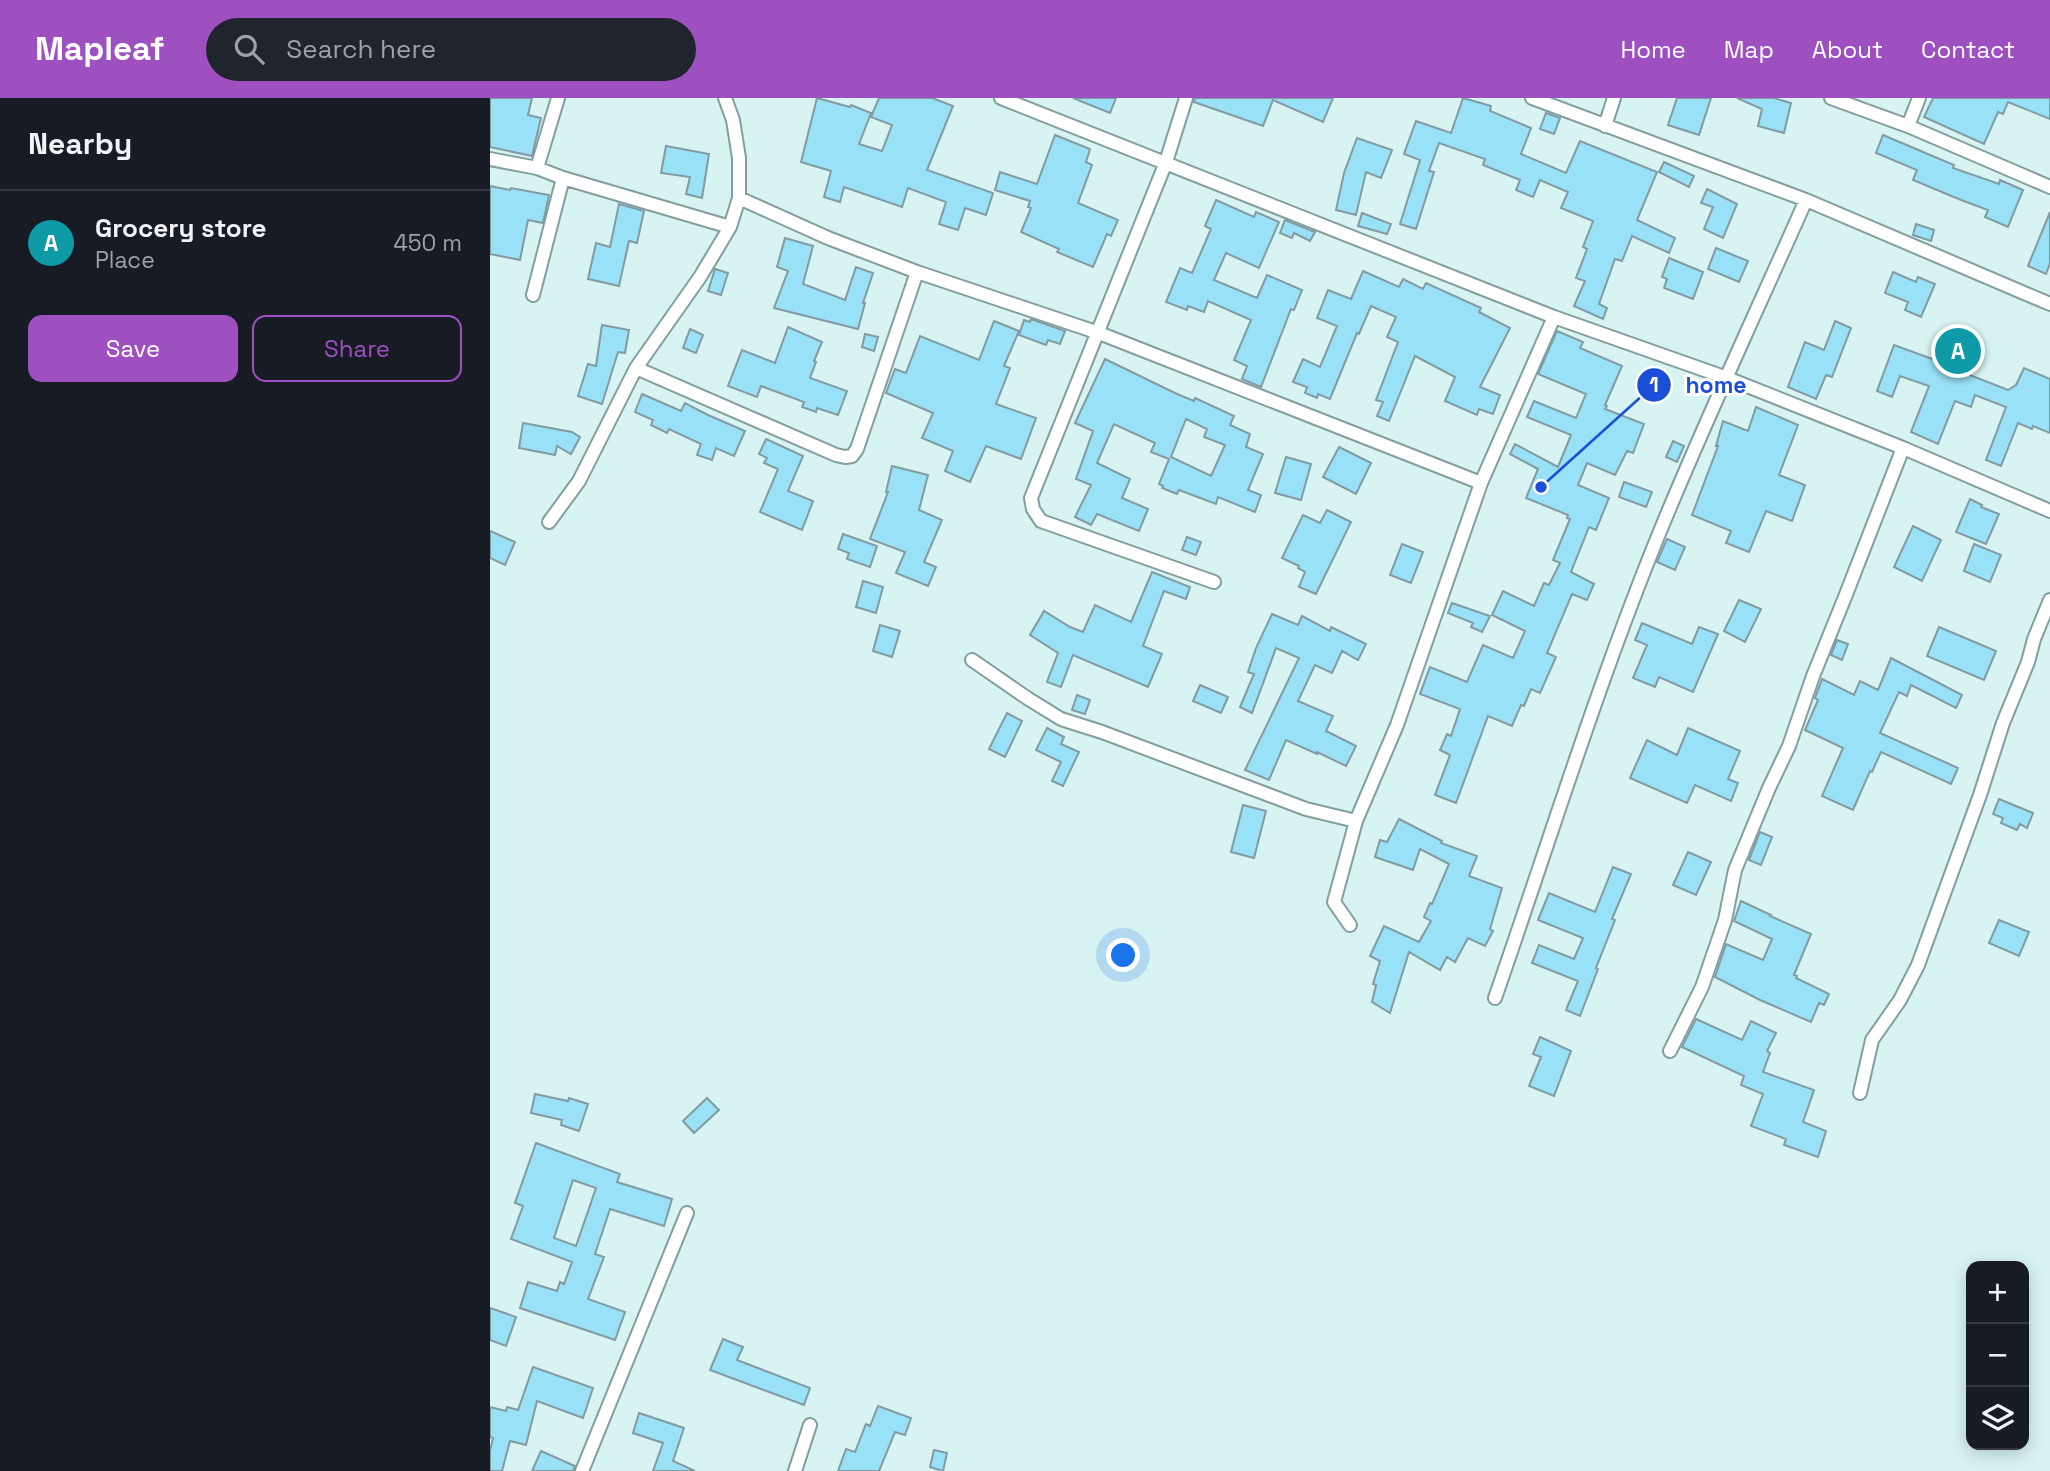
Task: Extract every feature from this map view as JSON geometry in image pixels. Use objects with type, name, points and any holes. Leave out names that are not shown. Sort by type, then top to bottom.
[{"type":"street","points":[[537,168],[558,98]]},
{"type":"street","points":[[549,522],[579,481],[636,368],[700,276],[730,227],[739,198],[739,158],[733,120],[725,98]]},
{"type":"street","points":[[1001,98],[1554,317],[1727,379],[1903,448],[2050,511]]},
{"type":"street","points":[[1186,98],[1166,162],[1031,498],[1033,509],[1041,521],[1214,582]]},
{"type":"street","points":[[1532,98],[1806,200],[2050,304]]},
{"type":"street","points":[[1605,126],[1614,98]]},
{"type":"street","points":[[1831,98],[1908,126],[2050,187]]},
{"type":"street","points":[[1908,126],[1919,98]]},
{"type":"street","points":[[490,159],[537,168],[730,227]]},
{"type":"street","points":[[533,295],[563,178]]},
{"type":"street","points":[[739,198],[828,238],[917,272],[1099,333],[1481,483]]},
{"type":"street","points":[[1495,998],[1600,690],[1663,525],[1806,200]]},
{"type":"street","points":[[636,368],[836,455],[852,456],[857,449],[917,272]]},
{"type":"street","points":[[1350,925],[1334,902],[1356,821],[1397,725],[1481,483],[1554,317]]},
{"type":"street","points":[[1670,1051],[1702,988],[1725,920],[1735,870],[1789,746],[1812,676],[1903,448]]},
{"type":"street","points":[[1860,1093],[1872,1041],[1900,1000],[1918,965],[1980,795],[2003,723],[2050,600]]},
{"type":"street","points":[[972,660],[1062,719],[1306,809],[1356,821]]},
{"type":"street","points":[[582,1471],[687,1213]]},
{"type":"street","points":[[794,1471],[810,1425]]},
{"type":"building","points":[[490,98],[532,98],[528,115],[541,118],[532,156],[490,147]]},
{"type":"building","points":[[817,98],[850,107],[851,105],[871,113],[859,144],[882,151],[892,125],[871,117],[879,98],[932,98],[953,106],[927,170],[993,193],[986,215],[965,208],[958,230],[939,224],[946,202],[908,188],[902,207],[844,187],[840,202],[824,197],[831,171],[801,162]]},
{"type":"building","points":[[1073,98],[1116,98],[1110,113]]},
{"type":"building","points":[[1195,98],[1333,98],[1323,122],[1273,100],[1263,126],[1194,102]]},
{"type":"building","points":[[1463,98],[1491,106],[1490,111],[1531,128],[1521,154],[1566,173],[1580,141],[1657,172],[1637,220],[1675,238],[1669,253],[1632,236],[1622,261],[1615,259],[1599,304],[1607,308],[1603,319],[1574,306],[1585,281],[1576,278],[1587,249],[1583,247],[1593,221],[1561,208],[1568,192],[1540,180],[1533,197],[1516,190],[1520,180],[1483,165],[1485,159],[1439,143],[1429,171],[1434,172],[1416,229],[1400,224],[1420,160],[1404,154],[1416,121],[1451,133]]},
{"type":"building","points":[[1677,98],[1711,98],[1699,135],[1668,125]]},
{"type":"building","points":[[1737,98],[1774,98],[1791,103],[1784,133],[1758,126],[1762,109]]},
{"type":"building","points":[[1933,98],[2050,98],[2050,119],[2008,102],[2003,114],[1998,112],[1984,144],[1924,117]]},
{"type":"building","points":[[1546,113],[1560,118],[1554,134],[1540,129]]},
{"type":"building","points":[[1055,135],[1090,149],[1086,162],[1092,165],[1078,203],[1118,220],[1111,236],[1107,234],[1093,267],[1057,252],[1059,249],[1021,232],[1031,208],[1028,207],[1030,201],[995,190],[1000,172],[1037,184]]},
{"type":"building","points":[[1883,135],[1954,165],[1953,168],[1999,184],[2000,180],[2023,190],[2008,227],[1985,217],[1988,210],[1913,180],[1917,170],[1876,153]]},
{"type":"building","points":[[1357,138],[1392,150],[1381,178],[1366,172],[1356,215],[1336,210],[1344,173]]},
{"type":"building","points":[[666,146],[709,154],[702,198],[686,194],[690,177],[661,173]]},
{"type":"building","points":[[1664,162],[1694,176],[1689,187],[1659,172]]},
{"type":"building","points":[[490,186],[549,195],[543,223],[528,220],[520,260],[490,254]]},
{"type":"building","points":[[1707,189],[1737,204],[1723,238],[1704,229],[1713,207],[1701,203]]},
{"type":"building","points":[[1216,200],[1254,217],[1256,212],[1279,222],[1259,268],[1226,253],[1214,280],[1257,298],[1267,275],[1302,290],[1294,310],[1291,309],[1261,387],[1242,379],[1247,366],[1234,360],[1251,320],[1208,301],[1204,312],[1188,306],[1187,310],[1166,302],[1180,268],[1192,273],[1211,229],[1205,226]]},
{"type":"building","points":[[619,204],[644,211],[637,243],[629,241],[619,286],[588,279],[596,243],[610,247]]},
{"type":"building","points":[[2050,212],[2050,263],[2046,274],[2028,266]]},
{"type":"building","points":[[1362,213],[1391,224],[1387,234],[1358,226]]},
{"type":"building","points":[[1285,220],[1315,232],[1310,241],[1294,233],[1292,238],[1280,233]]},
{"type":"building","points":[[1916,224],[1934,230],[1931,241],[1913,235]]},
{"type":"building","points":[[785,238],[813,246],[803,284],[845,300],[856,267],[873,273],[858,329],[774,308],[788,271],[777,267]]},
{"type":"building","points":[[1716,248],[1748,261],[1739,282],[1708,269]]},
{"type":"building","points":[[1669,258],[1703,272],[1693,299],[1664,288],[1667,279],[1662,277]]},
{"type":"building","points":[[715,269],[728,273],[721,295],[708,291]]},
{"type":"building","points":[[1363,271],[1399,287],[1403,279],[1423,289],[1426,283],[1481,308],[1479,312],[1510,328],[1480,387],[1500,395],[1493,414],[1479,409],[1477,415],[1445,401],[1455,377],[1415,356],[1389,421],[1377,416],[1383,402],[1376,400],[1398,342],[1387,337],[1396,317],[1371,306],[1330,399],[1305,393],[1307,387],[1293,382],[1303,359],[1320,367],[1337,326],[1317,318],[1328,290],[1351,299]]},
{"type":"building","points":[[1893,272],[1916,282],[1918,277],[1935,284],[1921,317],[1905,310],[1908,302],[1885,293]]},
{"type":"building","points":[[1031,319],[1065,331],[1060,344],[1048,340],[1046,345],[1019,335],[1024,320],[1030,322]]},
{"type":"building","points":[[994,321],[1019,331],[1004,366],[1010,368],[996,404],[1036,418],[1021,459],[986,446],[970,482],[945,471],[953,451],[922,438],[933,413],[886,393],[895,369],[906,373],[920,336],[979,360]]},
{"type":"building","points":[[1835,321],[1851,328],[1832,377],[1826,375],[1816,399],[1788,387],[1805,342],[1824,350]]},
{"type":"building","points":[[602,325],[629,330],[625,353],[618,352],[602,404],[578,396],[588,364],[596,366]]},
{"type":"building","points":[[788,327],[822,342],[810,378],[847,391],[838,415],[817,408],[816,412],[802,407],[804,402],[761,386],[757,397],[728,386],[742,350],[775,363]]},
{"type":"building","points":[[690,329],[703,335],[696,353],[683,348]]},
{"type":"building","points":[[1557,331],[1583,342],[1580,348],[1622,366],[1605,409],[1644,424],[1633,453],[1627,451],[1615,475],[1587,463],[1578,485],[1609,498],[1596,530],[1589,527],[1571,572],[1594,584],[1587,600],[1572,594],[1547,653],[1556,657],[1540,693],[1531,689],[1512,726],[1488,716],[1456,803],[1435,795],[1450,755],[1440,750],[1447,734],[1451,736],[1460,709],[1420,694],[1430,667],[1467,682],[1483,645],[1513,658],[1525,631],[1492,615],[1503,591],[1534,606],[1544,583],[1549,585],[1560,563],[1553,560],[1570,519],[1567,518],[1568,515],[1526,498],[1538,469],[1510,454],[1515,444],[1558,467],[1571,435],[1527,417],[1534,401],[1576,418],[1586,394],[1538,374]]},
{"type":"building","points":[[1946,333],[1979,346],[1967,374],[2008,390],[2016,385],[2024,368],[2050,379],[2050,433],[2018,423],[2001,466],[1986,460],[2006,407],[1975,395],[1971,407],[1955,401],[1938,444],[1911,432],[1929,386],[1900,376],[1892,397],[1877,391],[1894,345],[1935,360]]},
{"type":"building","points":[[865,334],[878,337],[874,351],[862,347]]},
{"type":"building","points":[[1105,359],[1177,394],[1194,401],[1195,398],[1234,416],[1230,425],[1250,434],[1246,447],[1263,454],[1248,490],[1261,495],[1255,512],[1218,497],[1216,504],[1179,490],[1177,494],[1162,488],[1159,484],[1169,459],[1151,452],[1155,443],[1114,424],[1097,463],[1130,479],[1122,498],[1148,509],[1139,531],[1097,514],[1091,525],[1075,517],[1091,485],[1076,479],[1093,431],[1075,423]],"holes":[[[1186,419],[1207,429],[1204,437],[1225,445],[1211,476],[1171,457]]]},
{"type":"building","points":[[642,394],[681,411],[685,403],[745,431],[734,456],[716,448],[712,460],[697,455],[701,444],[669,429],[667,433],[651,425],[653,420],[635,412]]},
{"type":"building","points":[[1756,407],[1798,425],[1779,475],[1805,485],[1792,521],[1766,511],[1749,552],[1726,543],[1731,531],[1692,515],[1718,446],[1723,421],[1748,431]]},
{"type":"building","points":[[523,423],[572,432],[580,437],[571,454],[557,446],[555,455],[519,448]]},
{"type":"building","points":[[766,439],[803,456],[788,491],[813,501],[802,530],[760,512],[778,469],[764,463],[767,458],[759,454]]},
{"type":"building","points":[[1673,441],[1684,446],[1677,462],[1666,457]]},
{"type":"building","points":[[1339,447],[1371,463],[1356,494],[1323,477]]},
{"type":"building","points":[[1286,457],[1311,464],[1301,500],[1275,493]]},
{"type":"building","points":[[892,466],[928,475],[919,510],[942,520],[924,562],[936,567],[928,586],[896,573],[905,552],[870,539],[888,492]]},
{"type":"building","points":[[1624,482],[1652,492],[1646,507],[1619,497]]},
{"type":"building","points":[[1970,499],[1999,514],[1986,544],[1956,532]]},
{"type":"building","points":[[1327,510],[1351,522],[1316,594],[1299,587],[1305,572],[1282,558],[1303,515],[1320,523]]},
{"type":"building","points":[[1913,526],[1941,540],[1922,581],[1894,567]]},
{"type":"building","points":[[490,531],[515,542],[505,565],[490,558]]},
{"type":"building","points":[[843,534],[877,546],[870,567],[847,559],[849,553],[838,549]]},
{"type":"building","points":[[1187,537],[1201,542],[1196,555],[1182,550]]},
{"type":"building","points":[[1667,539],[1685,547],[1675,570],[1657,562]]},
{"type":"building","points":[[1402,544],[1423,552],[1411,583],[1390,575]]},
{"type":"building","points":[[1974,544],[2001,555],[1990,582],[1964,571]]},
{"type":"building","points":[[1152,572],[1190,587],[1186,599],[1164,591],[1143,646],[1162,654],[1148,687],[1073,655],[1061,687],[1047,682],[1058,653],[1030,635],[1044,611],[1083,632],[1095,605],[1131,622]]},
{"type":"building","points":[[863,581],[883,587],[876,613],[856,607]]},
{"type":"building","points":[[1739,600],[1761,609],[1745,642],[1724,631]]},
{"type":"building","points":[[1452,603],[1490,616],[1482,632],[1471,627],[1473,623],[1448,613]]},
{"type":"building","points":[[1272,614],[1298,625],[1302,616],[1330,631],[1331,627],[1366,644],[1358,660],[1342,651],[1332,673],[1315,665],[1298,701],[1333,716],[1326,731],[1356,746],[1346,766],[1286,740],[1269,780],[1245,770],[1299,658],[1276,648],[1252,713],[1240,707],[1254,674],[1248,672],[1256,648]]},
{"type":"building","points":[[1642,623],[1692,644],[1699,627],[1718,634],[1693,692],[1659,677],[1655,687],[1633,678],[1647,645],[1635,640]]},
{"type":"building","points":[[880,625],[900,631],[892,657],[873,651]]},
{"type":"building","points":[[1939,627],[1996,651],[1984,680],[1927,656]]},
{"type":"building","points":[[1837,640],[1848,644],[1842,660],[1831,655]]},
{"type":"building","points":[[1891,658],[1962,695],[1956,708],[1911,685],[1907,696],[1899,692],[1880,733],[1958,768],[1951,784],[1881,752],[1853,810],[1822,796],[1843,748],[1805,730],[1818,700],[1815,698],[1822,679],[1854,695],[1860,681],[1878,690]]},
{"type":"building","points":[[1200,685],[1228,697],[1221,713],[1193,701]]},
{"type":"building","points":[[1077,695],[1090,700],[1085,714],[1072,710]]},
{"type":"building","points":[[1007,713],[1022,721],[1005,757],[989,749]]},
{"type":"building","points":[[1047,728],[1064,737],[1061,744],[1079,752],[1063,786],[1052,781],[1061,762],[1036,750]]},
{"type":"building","points":[[1688,728],[1740,751],[1728,779],[1738,783],[1731,801],[1695,785],[1687,803],[1630,778],[1647,740],[1677,755]]},
{"type":"building","points":[[1999,799],[2033,813],[2027,828],[2020,824],[2017,830],[2001,823],[2003,818],[1993,814]]},
{"type":"building","points":[[1243,805],[1266,811],[1254,858],[1231,852]]},
{"type":"building","points":[[1399,819],[1442,841],[1441,843],[1477,856],[1469,876],[1502,888],[1490,929],[1493,931],[1485,946],[1468,938],[1455,962],[1447,957],[1440,970],[1409,952],[1390,1013],[1372,1002],[1376,985],[1373,984],[1380,961],[1370,956],[1384,926],[1419,942],[1431,921],[1424,917],[1449,864],[1420,849],[1413,870],[1375,857],[1380,840],[1387,842]]},
{"type":"building","points":[[1760,832],[1772,837],[1761,865],[1749,860]]},
{"type":"building","points":[[1688,852],[1711,862],[1696,895],[1673,885]]},
{"type":"building","points":[[1613,867],[1631,874],[1612,919],[1615,920],[1580,1016],[1566,1010],[1578,981],[1532,963],[1539,945],[1574,959],[1583,938],[1538,920],[1549,893],[1595,912]]},
{"type":"building","points":[[1741,901],[1811,934],[1794,975],[1829,994],[1824,1005],[1819,1003],[1811,1022],[1715,977],[1726,944],[1763,960],[1772,939],[1734,921]]},
{"type":"building","points":[[1999,920],[2029,932],[2019,956],[1989,943]]},
{"type":"building","points":[[1696,1019],[1742,1040],[1751,1021],[1776,1033],[1767,1051],[1770,1053],[1763,1072],[1814,1090],[1803,1122],[1826,1131],[1818,1157],[1784,1145],[1786,1139],[1751,1126],[1763,1094],[1741,1085],[1744,1076],[1682,1047]]},
{"type":"building","points":[[1540,1037],[1571,1051],[1554,1096],[1529,1086],[1541,1057],[1533,1054]]},
{"type":"building","points":[[535,1094],[568,1101],[569,1098],[588,1104],[579,1131],[561,1125],[562,1120],[531,1113]]},
{"type":"building","points":[[707,1098],[719,1110],[694,1133],[683,1121]]},
{"type":"building","points":[[536,1143],[620,1174],[617,1182],[672,1199],[664,1226],[610,1209],[595,1254],[604,1257],[588,1299],[625,1312],[615,1340],[520,1308],[528,1282],[557,1291],[560,1282],[564,1284],[572,1262],[511,1239],[523,1206],[515,1203]],"holes":[[[573,1180],[596,1188],[576,1246],[554,1238]]]},
{"type":"building","points":[[490,1308],[516,1317],[506,1346],[490,1340]]},
{"type":"building","points":[[723,1339],[743,1347],[737,1360],[810,1388],[804,1405],[710,1370]]},
{"type":"building","points":[[533,1367],[593,1388],[583,1418],[537,1401],[526,1445],[510,1441],[502,1471],[490,1471],[493,1438],[490,1437],[490,1407],[506,1411],[507,1407],[518,1410]]},
{"type":"building","points":[[878,1406],[911,1418],[905,1435],[895,1432],[879,1471],[838,1471],[846,1449],[855,1452],[866,1424],[870,1426]]},
{"type":"building","points":[[639,1413],[684,1428],[673,1461],[695,1471],[653,1471],[663,1443],[633,1433]]},
{"type":"building","points":[[934,1450],[947,1453],[943,1471],[930,1467]]},
{"type":"building","points":[[541,1451],[575,1466],[573,1471],[532,1471]]},
{"type":"place","name":"Grocery store","points":[[1958,351]]},
{"type":"place","name":"home","points":[[1541,487]]}]
